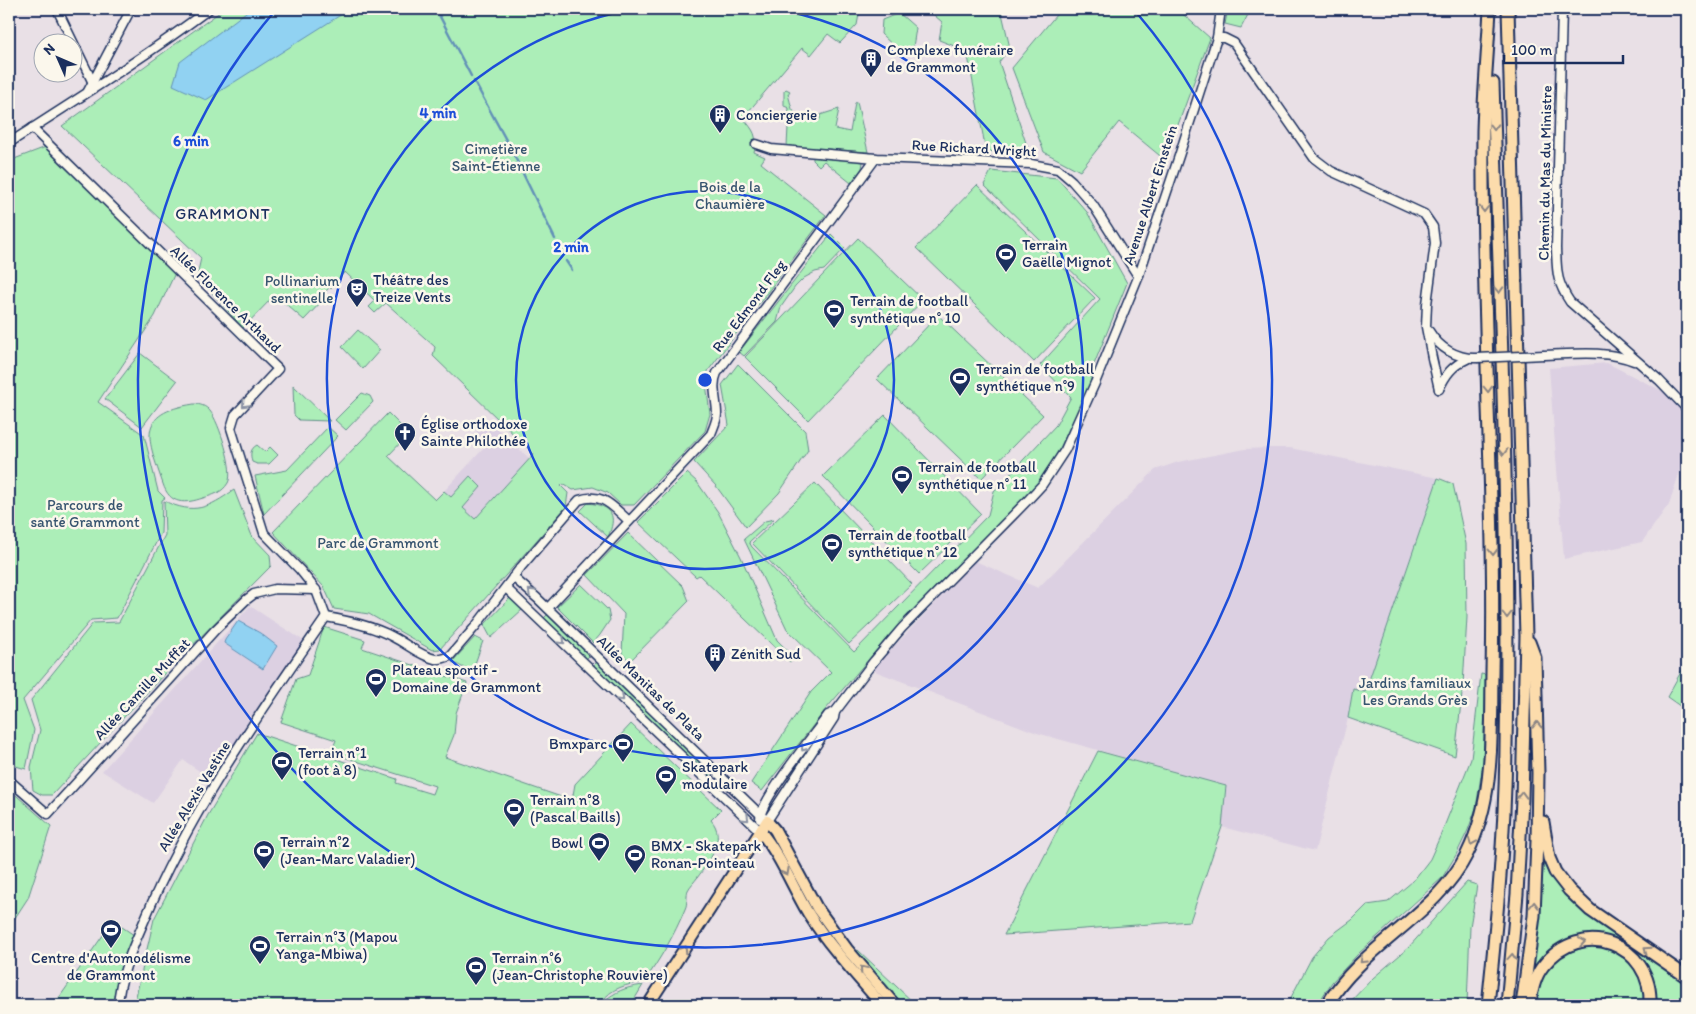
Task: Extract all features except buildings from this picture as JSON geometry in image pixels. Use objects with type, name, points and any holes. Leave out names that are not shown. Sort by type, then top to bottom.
[{"type":"highway","points":[[1327,1005],[1356,966],[1424,907],[1448,882],[1466,856],[1478,828],[1484,806],[1490,758],[1493,622],[1483,160],[1490,9]]},
{"type":"highway","points":[[1488,1005],[1498,914],[1506,738],[1507,580],[1490,9]]},
{"type":"highway","points":[[1507,1005],[1518,894],[1526,707],[1526,636],[1508,9]]},
{"type":"highway","points":[[1522,1005],[1534,916],[1538,773],[1535,658],[1526,636]]},
{"type":"highway","points":[[1538,773],[1542,789],[1546,845],[1549,858],[1561,881],[1590,910],[1687,978]]},
{"type":"highway","points":[[1529,1005],[1534,982],[1542,967],[1558,951],[1577,941],[1601,940],[1621,948],[1637,961],[1646,975],[1651,991],[1650,1005]]},
{"type":"main road","name":"Avenue Albert Einstein","points":[[648,1005],[760,831],[764,818]]},
{"type":"main road","points":[[764,818],[775,830],[817,908],[846,949],[896,1005]]},
{"type":"main road","points":[[760,831],[774,850],[809,914],[836,951],[882,1005]]},
{"type":"main road","points":[[748,849],[764,846],[774,850]]},
{"type":"main road","points":[[836,951],[846,949]]},
{"type":"street","points":[[56,9],[93,83]]},
{"type":"street","points":[[86,94],[131,9]]},
{"type":"street","points":[[9,143],[86,94],[209,9]]},
{"type":"street","name":"Avenue Albert Einstein","points":[[764,818],[834,718],[835,712],[888,643],[1029,500],[1065,450],[1096,383],[1139,275],[1180,156],[1217,38],[1221,9]]},
{"type":"street","name":"Chemin du Mas du Ministre","points":[[1562,9],[1556,248],[1558,278],[1561,288],[1570,302],[1659,380],[1687,409]]},
{"type":"street","points":[[1217,38],[1224,38],[1234,43],[1314,158],[1332,171],[1424,214],[1433,227],[1435,243],[1426,327],[1439,389],[1444,378],[1455,364],[1467,358]]},
{"type":"street","name":"Allée Florence Arthaud","points":[[32,128],[278,368],[235,415],[232,420],[232,428],[264,534],[300,570],[316,590],[326,617]]},
{"type":"street","name":"Rue Richard Wright","points":[[756,144],[771,149],[876,158],[1031,164],[1058,169],[1072,181],[1093,205],[1139,275]]},
{"type":"street","name":"Rue Edmond Fleg","points":[[548,608],[711,434],[717,416],[714,378],[876,158]]},
{"type":"street","points":[[1426,327],[1435,342],[1450,352],[1467,358],[1595,354],[1618,355],[1639,363]]},
{"type":"street","points":[[326,617],[350,621],[392,636],[434,659],[444,658],[450,656],[475,627],[579,500],[588,497],[605,500],[629,521]]},
{"type":"street","name":"Allée Manitas de Plata","points":[[514,578],[548,608],[764,818]]},
{"type":"street","name":"Allée Manitas de Plata","points":[[506,588],[760,831]]},
{"type":"street","name":"Allée Camille Muffat","points":[[9,780],[48,814],[214,630],[246,600],[254,594],[275,589],[316,590]]},
{"type":"street","name":"Allée Alexis Vastine","points":[[118,1005],[122,977],[127,961],[161,880],[215,786],[264,708],[326,617]]},
{"type":"shaded area","points":[[1607,363],[1666,393],[1687,414],[1687,450],[1669,504],[1642,542],[1564,559],[1549,368]]},
{"type":"shaded area","points":[[487,419],[530,459],[475,519],[444,491],[484,448],[472,437]]},
{"type":"shaded area","points":[[1290,448],[1438,478],[1365,692],[1353,690],[1348,718],[1315,851],[1222,827],[1226,786],[1037,733],[872,670],[975,561],[1038,588],[1155,470],[1178,462],[1245,449]]},
{"type":"shaded area","points":[[250,606],[304,641],[211,779],[183,760],[153,803],[102,771]]},
{"type":"green space","name":"Cimetière Saint-Étienne","points":[[224,9],[860,9],[857,25],[840,43],[828,34],[811,55],[802,48],[743,118],[750,126],[755,137],[754,152],[765,157],[761,163],[826,215],[708,371],[706,383],[710,414],[705,431],[634,505],[621,505],[608,493],[593,487],[573,490],[563,484],[561,486],[568,493],[566,507],[440,649],[432,650],[369,614],[334,609],[324,587],[273,532],[388,413],[409,434],[388,456],[435,500],[444,491],[451,497],[470,476],[481,487],[463,508],[475,519],[534,454],[433,356],[435,347],[386,303],[375,313],[369,307],[375,301],[345,272],[331,289],[330,287],[322,295],[325,298],[304,320],[280,299],[273,297],[243,328],[197,276],[201,258],[62,126]]},
{"type":"green space","points":[[927,9],[1001,9],[1010,48],[999,62],[1030,155],[986,151],[967,51],[939,40],[942,22]]},
{"type":"green space","points":[[1061,9],[1177,9],[1210,38],[1165,160],[1119,122],[1080,171],[1044,152],[1012,68]]},
{"type":"green space","points":[[1228,9],[1251,9],[1241,28],[1225,24]]},
{"type":"green space","points":[[899,13],[916,28],[913,47],[901,53],[881,34],[882,20]]},
{"type":"green space","points":[[786,89],[790,91],[788,94],[792,109],[798,117],[809,114],[813,121],[820,119],[820,115],[839,109],[835,129],[850,132],[855,103],[857,102],[868,152],[787,146],[789,108],[784,106],[784,91]]},
{"type":"green space","name":"Parcours de santé Grammont","points":[[46,147],[175,273],[155,316],[98,402],[144,435],[158,491],[165,498],[162,500],[161,533],[117,618],[91,620],[23,700],[34,730],[26,769],[9,764],[9,161]]},
{"type":"green space","points":[[813,155],[859,158],[863,162],[862,168],[851,183],[824,161],[819,166],[813,160]]},
{"type":"green space","points":[[991,171],[1057,178],[1087,212],[1127,283],[1093,367],[1090,385],[1061,446],[1033,489],[886,639],[826,709],[762,791],[751,783],[811,692],[831,672],[787,629],[744,539],[765,521],[774,519],[749,542],[752,547],[854,652],[988,515],[994,491],[1056,425],[1071,397],[1040,365],[1100,299],[984,185]]},
{"type":"green space","name":"Terrain Gaëlle Mignot","points":[[977,185],[1095,298],[1034,362],[916,248]]},
{"type":"green space","points":[[831,234],[845,248],[824,270],[804,278],[795,287],[781,307],[777,322],[744,356],[739,352]]},
{"type":"green space","name":"Terrain de football synthétique n° 10","points":[[858,238],[923,300],[808,420],[745,357]]},
{"type":"green space","name":"Terrain de football synthétique n°9","points":[[938,315],[1043,415],[981,479],[877,379]]},
{"type":"green space","points":[[358,330],[380,350],[363,369],[342,347]]},
{"type":"green space","points":[[140,353],[177,381],[142,427],[105,399]]},
{"type":"green space","points":[[738,364],[805,431],[808,450],[779,493],[746,527],[716,486],[694,462],[729,425],[722,385]]},
{"type":"green space","points":[[293,385],[330,421],[299,420],[294,415]]},
{"type":"green space","points":[[362,393],[370,396],[373,402],[346,430],[335,420]]},
{"type":"green space","points":[[194,404],[207,408],[214,417],[228,458],[230,477],[226,486],[217,493],[184,502],[174,499],[166,491],[153,454],[150,431],[154,422],[162,414],[175,408]]},
{"type":"green space","name":"Terrain de football synthétique n° 11","points":[[885,415],[981,514],[919,574],[823,476]]},
{"type":"green space","points":[[328,427],[338,436],[264,514],[255,476],[287,470]]},
{"type":"green space","points":[[257,445],[265,452],[270,447],[278,455],[269,464],[252,462],[251,452]]},
{"type":"green space","points":[[687,473],[697,482],[718,512],[741,557],[777,640],[794,657],[790,662],[699,575],[696,577],[638,522]]},
{"type":"green space","name":"Jardins familiaux Les Grands Grès","points":[[1438,478],[1453,484],[1466,544],[1467,617],[1463,685],[1455,756],[1348,718],[1353,689],[1365,692]]},
{"type":"green space","name":"Terrain de football synthétique n° 12","points":[[815,483],[912,584],[849,644],[752,543]]},
{"type":"green space","points":[[234,490],[252,536],[270,555],[271,566],[164,674],[52,795],[42,795],[33,790],[31,767],[40,730],[31,700],[93,623],[119,622],[165,535],[164,501],[184,508],[201,508]]},
{"type":"green space","points":[[588,503],[603,507],[611,513],[612,523],[608,537],[580,511]]},
{"type":"green space","points":[[628,533],[683,586],[689,601],[630,661],[622,654],[624,614],[587,575]]},
{"type":"green space","points":[[581,584],[608,610],[610,620],[593,643],[557,607]]},
{"type":"green space","points":[[510,598],[523,609],[491,638],[484,625]]},
{"type":"green space","points":[[548,614],[590,655],[585,660],[543,619]]},
{"type":"green space","points":[[324,627],[365,640],[362,648],[467,683],[456,713],[454,735],[445,757],[570,800],[575,784],[631,724],[721,810],[711,820],[717,834],[715,850],[688,890],[685,909],[661,956],[644,982],[615,990],[605,997],[602,1002],[621,990],[643,985],[631,1005],[134,1005],[154,919],[208,815],[257,733],[397,779],[396,783],[432,794],[435,786],[331,753],[336,740],[281,722],[296,679],[308,675]]},
{"type":"green space","points":[[475,637],[483,641],[472,672],[452,662]]},
{"type":"green space","points":[[598,661],[713,773],[708,778],[593,666]]},
{"type":"green space","points":[[1687,661],[1687,711],[1667,697]]},
{"type":"green space","points":[[1481,674],[1486,675],[1483,763],[1476,808],[1456,855],[1442,878],[1358,954],[1332,982],[1317,1005],[1287,1005],[1312,957],[1329,937],[1352,920],[1367,905],[1388,902],[1413,881],[1430,859],[1471,759]]},
{"type":"green space","points":[[1098,751],[1226,786],[1222,827],[1190,921],[1004,935]]},
{"type":"green space","points":[[9,789],[51,826],[28,898],[9,927]]},
{"type":"green space","points":[[1544,859],[1551,876],[1566,896],[1602,924],[1687,983],[1687,1005],[1655,1005],[1654,988],[1650,972],[1641,959],[1629,948],[1615,940],[1600,936],[1584,936],[1567,940],[1538,964],[1534,965]]},
{"type":"green space","points":[[1467,882],[1477,885],[1470,927],[1467,1005],[1347,1005],[1373,978],[1408,948]]},
{"type":"green space","name":"Centre d'Automodélisme de Grammont","points":[[113,921],[134,935],[122,964],[115,1005],[54,1005]]},
{"type":"green space","points":[[1599,945],[1627,960],[1633,967],[1642,983],[1644,1005],[1536,1005],[1541,982],[1551,965],[1573,951]]},
{"type":"green space","points":[[858,950],[916,1005],[906,1005],[881,984],[855,952]]},
{"type":"water","points":[[250,9],[350,9],[206,100],[173,85],[180,62]]},
{"type":"water","points":[[238,621],[260,633],[277,646],[263,669],[224,643]]},
{"type":"waterway","points":[[436,9],[471,76]]},
{"type":"waterway","points":[[474,81],[512,151],[555,239]]},
{"type":"waterway","points":[[566,261],[572,270]]},
{"type":"place","name":"Complexe funéraire de Grammont","points":[[871,78]]},
{"type":"place","name":"Conciergerie","points":[[720,134]]},
{"type":"place","name":"Terrain Gaëlle Mignot","points":[[1006,273]]},
{"type":"place","name":"Théâtre des Treize Vents","points":[[357,308]]},
{"type":"place","name":"Terrain de football synthétique n° 10","points":[[834,329]]},
{"type":"place","name":"Terrain de football synthétique n°9","points":[[960,397]]},
{"type":"place","name":"Église orthodoxe Sainte Philothée","points":[[405,452]]},
{"type":"place","name":"Terrain de football synthétique n° 11","points":[[902,495]]},
{"type":"place","name":"Terrain de football synthétique n° 12","points":[[832,563]]},
{"type":"place","name":"Zénith Sud","points":[[715,673]]},
{"type":"place","name":"Plateau sportif - Domaine de Grammont","points":[[376,698]]},
{"type":"place","name":"Bmxparc","points":[[623,763]]},
{"type":"place","name":"Terrain n°1 (foot à 8)","points":[[282,781]]},
{"type":"place","name":"Skatepark modulaire","points":[[666,795]]},
{"type":"place","name":"Terrain n°8 (Pascal Baills)","points":[[514,828]]},
{"type":"place","name":"Bowl","points":[[599,862]]},
{"type":"place","name":"Terrain n°2 (Jean-Marc Valadier)","points":[[264,870]]},
{"type":"place","name":"BMX - Skatepark Ronan-Pointeau","points":[[635,874]]},
{"type":"place","name":"Centre d'Automodélisme de Grammont","points":[[111,949]]},
{"type":"place","name":"Terrain n°3 (Mapou Yanga-Mbiwa)","points":[[260,965]]},
{"type":"place","name":"Terrain n°6 (Jean-Christophe Rouvière)","points":[[476,986]]},
{"type":"district","name":"GRAMMONT","points":[[223,213]]},
{"type":"park label","name":"Bois de la Chaumière","points":[[730,196]]},
{"type":"park label","name":"Pollinarium sentinelle","points":[[302,290]]},
{"type":"park label","name":"Parc de Grammont","points":[[378,543]]}]
